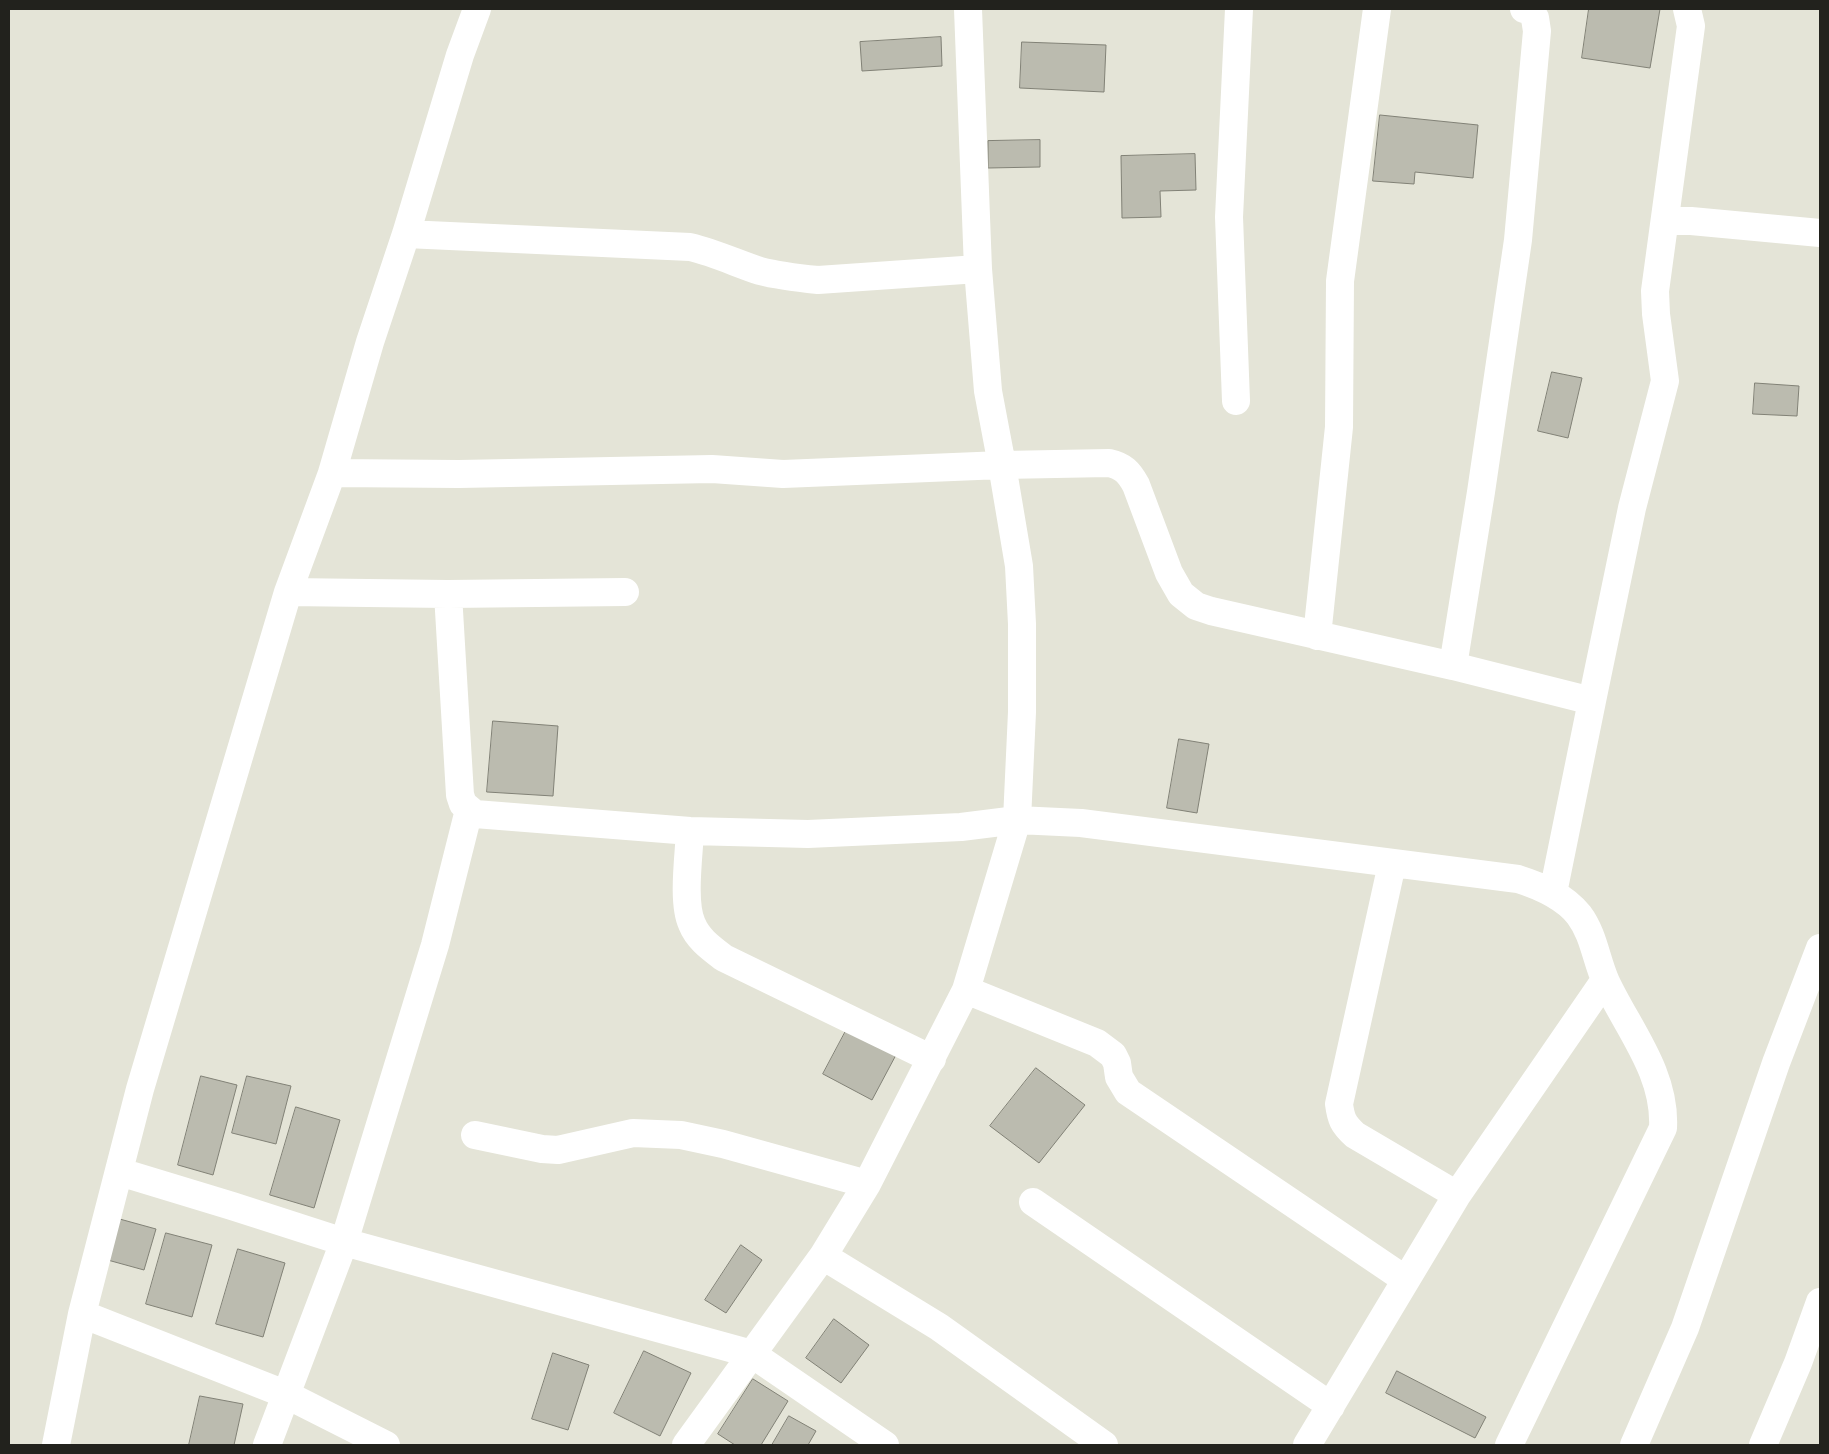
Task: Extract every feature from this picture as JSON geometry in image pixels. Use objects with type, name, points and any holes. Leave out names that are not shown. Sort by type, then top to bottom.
[{"type":"street","points":[[56,1445],[82,1314],[140,1089],[288,592],[332,473],[370,342],[406,234],[460,55],[478,9]]},
{"type":"street","points":[[686,1445],[823,1256],[867,1184],[966,990],[1017,820],[1022,712],[1022,624],[1019,566],[988,391],[978,269],[968,9]]},
{"type":"street","points":[[1236,401],[1229,217],[1239,9]]},
{"type":"street","points":[[1317,636],[1339,426],[1340,281],[1377,9]]},
{"type":"street","points":[[1453,666],[1482,492],[1518,240],[1537,31],[1535,18],[1530,11],[1524,9]]},
{"type":"street","points":[[1553,893],[1632,508],[1665,381],[1655,302],[1691,26],[1687,9]]},
{"type":"street","points":[[1665,221],[1691,221],[1820,233]]},
{"type":"street","points":[[406,234],[690,247],[760,270],[791,277],[818,280],[978,269]]},
{"type":"street","points":[[332,473],[459,474],[712,469],[783,474],[1002,465],[1109,463],[1119,465],[1130,473],[1169,573],[1181,594],[1196,606],[1317,636],[1453,666],[1592,701]]},
{"type":"street","points":[[288,592],[448,594],[625,592]]},
{"type":"street","points":[[448,594],[460,795],[463,804],[469,810],[482,816],[690,831],[808,834],[961,827],[1017,820],[1081,823],[1518,879],[1553,893],[1579,915],[1590,935],[1605,980],[1655,1075],[1664,1110],[1662,1128],[1509,1445]]},
{"type":"street","points":[[267,1445],[344,1242],[435,945],[469,810]]},
{"type":"street","points":[[690,831],[687,903],[691,924],[705,944],[724,958],[932,1059]]},
{"type":"street","points":[[1392,864],[1340,1104],[1342,1121],[1355,1135],[1457,1195]]},
{"type":"street","points":[[1634,1445],[1685,1328],[1776,1063],[1820,948]]},
{"type":"street","points":[[1307,1445],[1457,1195],[1605,980]]},
{"type":"street","points":[[966,990],[1097,1043],[1112,1055],[1117,1063],[1119,1077],[1128,1092],[1406,1280]]},
{"type":"street","points":[[476,1135],[542,1149],[558,1150],[634,1133],[681,1135],[723,1144],[867,1184]]},
{"type":"street","points":[[120,1172],[344,1242],[752,1354],[885,1445]]},
{"type":"street","points":[[1033,1202],[1331,1406]]},
{"type":"street","points":[[823,1256],[939,1327],[1104,1445]]},
{"type":"street","points":[[1763,1445],[1798,1363],[1820,1302]]},
{"type":"street","points":[[82,1314],[285,1394],[386,1445]]},
{"type":"building","points":[[1589,9],[1660,9],[1650,68],[1582,58]]},
{"type":"building","points":[[941,37],[942,66],[862,71],[860,42]]},
{"type":"building","points":[[1022,42],[1106,45],[1104,92],[1020,88]]},
{"type":"building","points":[[1380,115],[1478,125],[1473,178],[1415,172],[1414,184],[1373,181]]},
{"type":"building","points":[[1040,140],[1040,167],[988,168],[988,141]]},
{"type":"building","points":[[1195,154],[1196,190],[1160,191],[1161,217],[1122,218],[1121,156]]},
{"type":"building","points":[[1552,372],[1582,378],[1568,438],[1538,431]]},
{"type":"building","points":[[1755,383],[1799,386],[1797,416],[1753,414]]},
{"type":"building","points":[[493,721],[558,726],[553,796],[487,792]]},
{"type":"building","points":[[1179,739],[1209,744],[1197,813],[1167,808]]},
{"type":"building","points":[[848,1027],[897,1053],[872,1100],[823,1074]]},
{"type":"building","points":[[1036,1068],[1085,1105],[1039,1163],[990,1126]]},
{"type":"building","points":[[201,1076],[237,1085],[213,1175],[178,1165]]},
{"type":"building","points":[[247,1076],[291,1086],[276,1144],[232,1133]]},
{"type":"building","points":[[296,1107],[340,1120],[314,1208],[270,1195]]},
{"type":"building","points":[[116,1218],[156,1229],[144,1270],[104,1259]]},
{"type":"building","points":[[166,1233],[212,1245],[192,1317],[146,1304]]},
{"type":"building","points":[[741,1245],[762,1260],[726,1313],[705,1300]]},
{"type":"building","points":[[238,1249],[285,1263],[263,1337],[216,1324]]},
{"type":"building","points":[[834,1319],[869,1345],[841,1383],[806,1358]]},
{"type":"building","points":[[644,1351],[691,1373],[660,1436],[614,1413]]},
{"type":"building","points":[[553,1353],[589,1365],[568,1430],[532,1419]]},
{"type":"building","points":[[1397,1371],[1486,1417],[1475,1438],[1386,1393]]},
{"type":"building","points":[[753,1379],[788,1401],[761,1445],[735,1445],[718,1434]]},
{"type":"building","points":[[200,1396],[243,1404],[234,1445],[189,1445]]},
{"type":"building","points":[[789,1416],[816,1431],[808,1445],[772,1445]]}]
